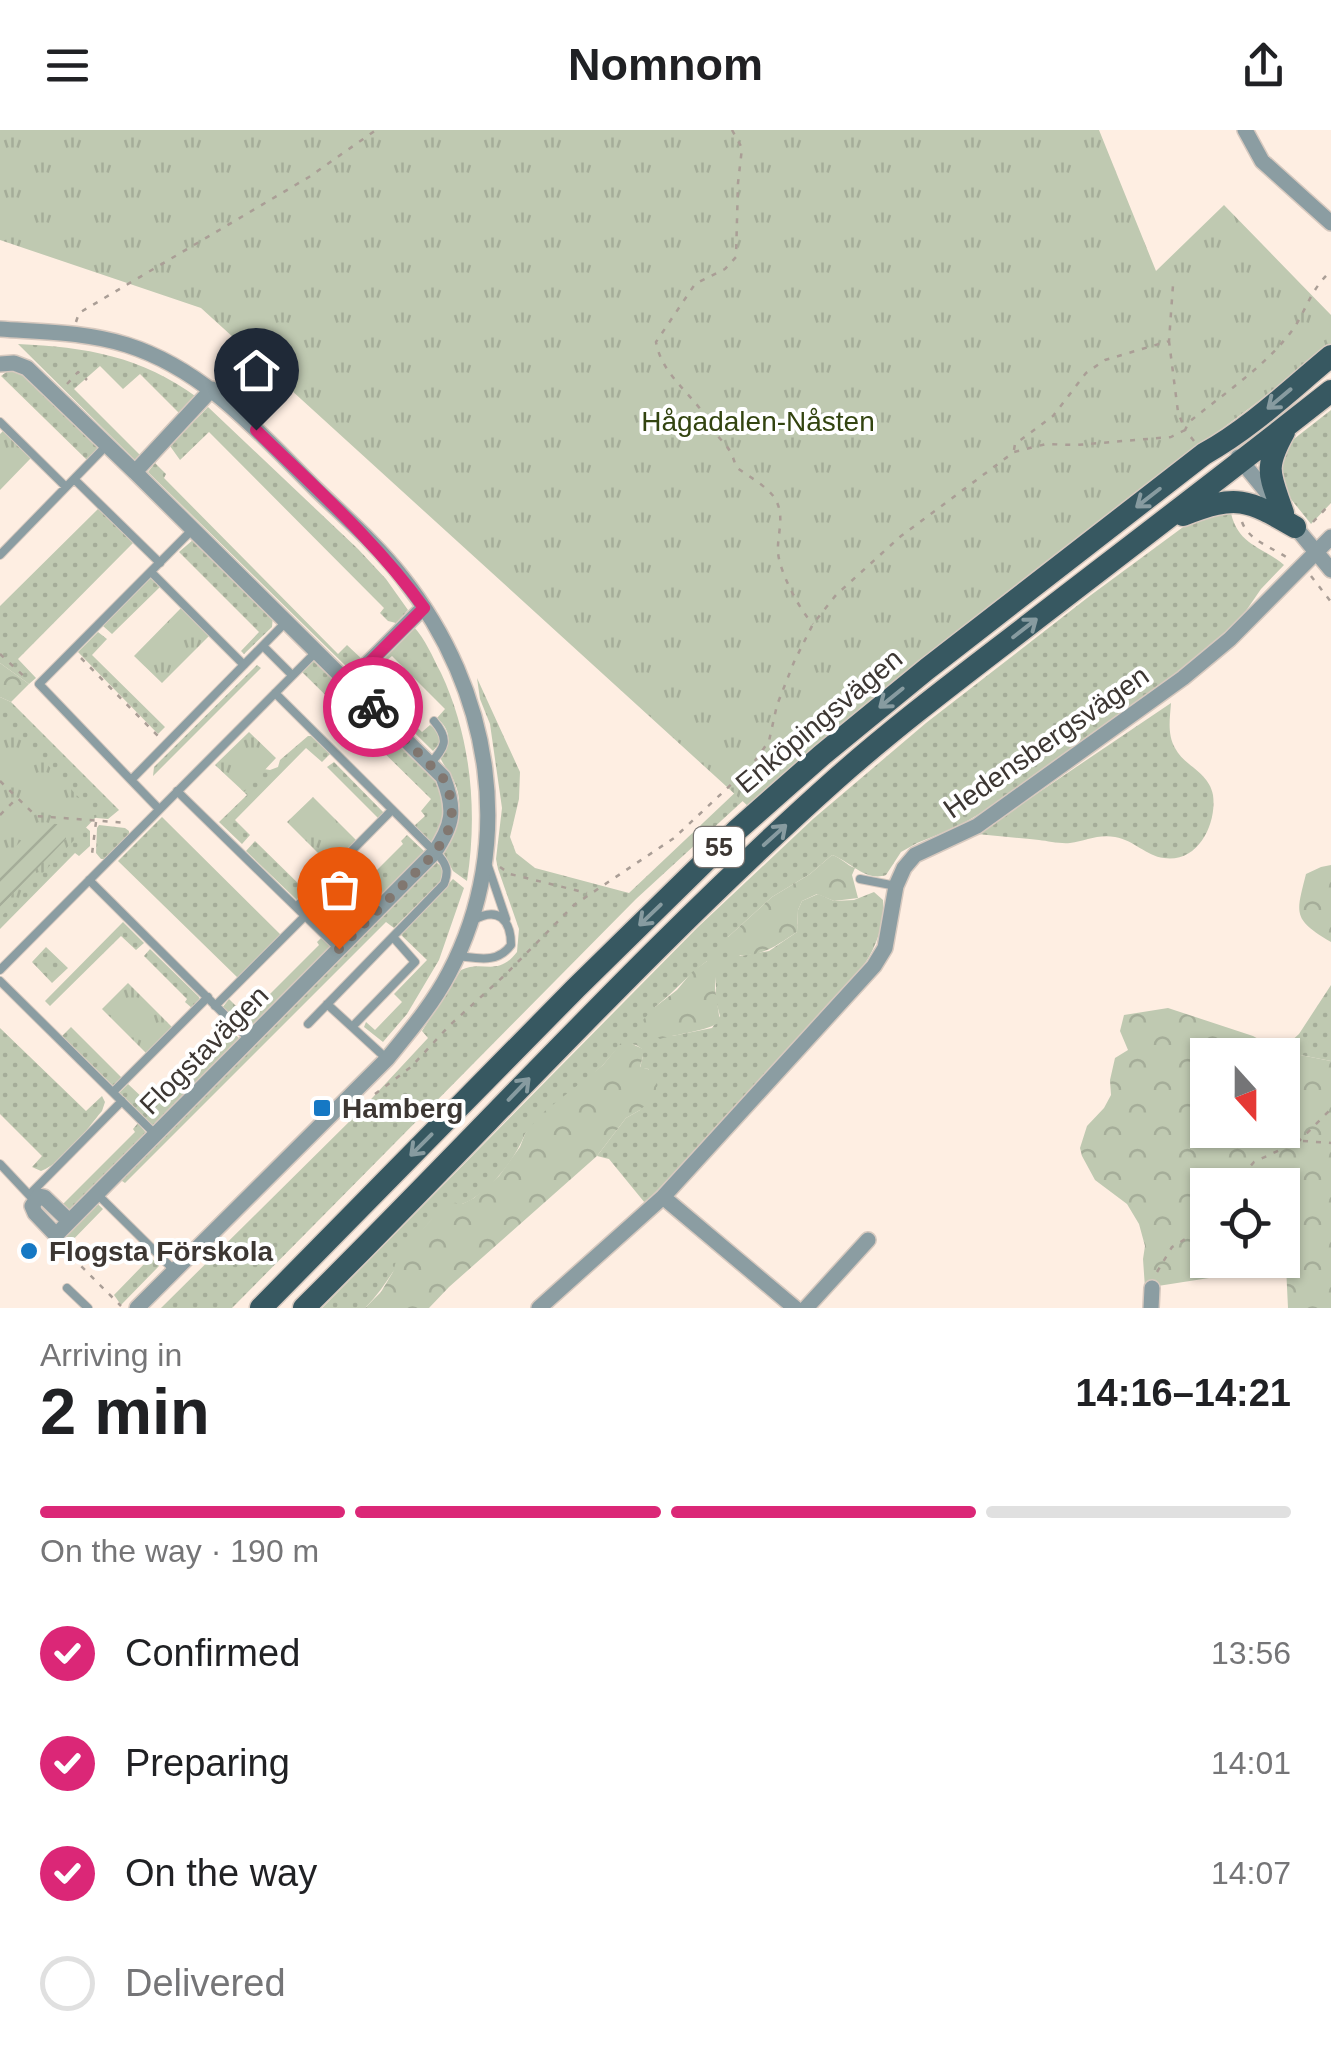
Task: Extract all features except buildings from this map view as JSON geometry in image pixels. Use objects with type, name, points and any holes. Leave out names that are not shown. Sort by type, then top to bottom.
[{"type":"main road","name":"Enköpingsvägen","points":[[261,1308],[576,988],[736,831],[822,754],[1204,454],[1227,442],[1331,356]]},
{"type":"main road","name":"Enköpingsvägen","points":[[304,1308],[592,1012],[749,858],[840,776],[1331,391]]},
{"type":"main road","points":[[1287,426],[1272,454],[1270,467],[1289,520]]},
{"type":"main road","points":[[1161,524],[1208,505],[1239,501],[1256,504],[1289,520]]},
{"type":"street","points":[[1245,130],[1262,161],[1331,223]]},
{"type":"street","points":[[0,329],[71,333],[128,346],[159,358],[212,390],[378,549],[402,577],[460,672],[482,740],[492,861],[472,922],[448,976],[387,1059],[137,1308]]},
{"type":"street","name":"Flogstavägen","points":[[1,365],[14,363],[27,368],[430,764],[443,778],[452,816],[447,834],[434,854],[56,1235]]},
{"type":"street","points":[[135,472],[212,390]]},
{"type":"street","points":[[1227,442],[1331,570]]},
{"type":"street","name":"Hedensbergsvägen","points":[[896,886],[914,856],[977,826],[1183,678],[1230,639],[1331,537]]},
{"type":"street","points":[[348,684],[424,608]]},
{"type":"street","points":[[539,1308],[663,1198],[874,966],[885,948],[896,886]]},
{"type":"street","points":[[56,1235],[35,1213],[32,1198],[44,1196],[69,1221]]},
{"type":"street","points":[[663,1198],[795,1308]]},
{"type":"street","points":[[806,1308],[868,1240]]},
{"type":"street","points":[[1150,1308],[1152,1288]]},
{"type":"lane","points":[[0,422],[66,487]]},
{"type":"lane","points":[[0,555],[106,445]]},
{"type":"lane","points":[[74,479],[160,563]]},
{"type":"lane","points":[[159,809],[39,684],[193,529]]},
{"type":"lane","points":[[151,572],[244,665]]},
{"type":"lane","points":[[130,780],[287,622]]},
{"type":"lane","points":[[263,646],[292,676]]},
{"type":"lane","points":[[0,970],[316,651]]},
{"type":"lane","points":[[275,693],[446,864],[448,874],[444,884],[308,1024]]},
{"type":"lane","points":[[430,764],[443,748],[444,738],[434,721]]},
{"type":"lane","points":[[177,792],[339,949]]},
{"type":"lane","points":[[296,907],[392,810]]},
{"type":"lane","points":[[457,956],[495,958],[511,945],[492,861]]},
{"type":"lane","points":[[860,879],[896,886]]},
{"type":"lane","points":[[89,880],[250,1040]]},
{"type":"lane","points":[[472,922],[492,914],[508,923]]},
{"type":"lane","points":[[215,1006],[305,916]]},
{"type":"lane","points":[[352,1026],[415,962],[392,937]]},
{"type":"lane","points":[[0,981],[156,1134]]},
{"type":"lane","points":[[113,1092],[208,998]]},
{"type":"lane","points":[[328,1004],[387,1059]]},
{"type":"lane","points":[[0,1164],[32,1198],[122,1102]]},
{"type":"lane","points":[[97,1194],[174,1270]]},
{"type":"lane","points":[[67,1288],[88,1308]]},
{"type":"path","points":[[71,333],[80,313],[308,178],[376,130]]},
{"type":"path","points":[[732,130],[742,148],[736,257],[725,269],[695,284],[656,342],[658,356],[731,449],[736,467],[771,493],[779,506],[778,556],[798,604],[813,624]]},
{"type":"path","points":[[386,1085],[411,1067],[564,914],[589,893],[674,838],[752,765],[769,741],[794,662],[813,624],[836,594],[900,536],[1014,452],[1046,444],[1171,437],[1185,430],[1178,412],[1169,341],[1173,285]]},
{"type":"path","points":[[1014,452],[1015,444],[1053,416],[1086,373],[1105,360],[1169,341]]},
{"type":"path","points":[[55,396],[78,372],[87,380]]},
{"type":"path","points":[[73,650],[166,744]]},
{"type":"path","points":[[0,654],[24,678],[39,684]]},
{"type":"path","points":[[0,781],[36,816],[144,824]]},
{"type":"path","points":[[0,816],[17,798]]},
{"type":"path","points":[[96,820],[92,854],[104,865]]},
{"type":"path","points":[[492,861],[510,874],[589,893]]},
{"type":"path","points":[[428,1038],[433,1042]]},
{"type":"path","points":[[1300,1141],[1331,1109]]},
{"type":"path","points":[[1300,1141],[1331,1143]]},
{"type":"path","points":[[1249,1168],[1285,1148]]},
{"type":"path","points":[[56,1235],[56,1241],[123,1308]]},
{"type":"path","points":[[1152,1288],[1172,1247],[1190,1235]]},
{"type":"green space","name":"Hågadalen-Nåsten","points":[[0,130],[1099,130],[1156,271],[1224,205],[1331,315],[1331,347],[1083,533],[904,675],[749,807],[201,308],[0,240]]},
{"type":"green space","points":[[18,344],[112,356],[155,372],[198,398],[180,414],[140,374],[123,389],[100,366],[74,389],[141,456],[136,461]]},
{"type":"green space","points":[[13,367],[102,448],[88,461],[1,376]]},
{"type":"green space","points":[[208,407],[386,579],[408,610],[396,623],[380,613],[384,608],[209,432],[180,460],[170,446]]},
{"type":"green space","points":[[1331,410],[1331,503],[1311,524],[1286,493],[1278,460],[1290,442]]},
{"type":"green space","points":[[3,431],[31,458],[0,490],[0,434]]},
{"type":"green space","points":[[155,463],[166,474],[164,478],[338,654],[347,645],[364,661],[352,672],[148,472]]},
{"type":"green space","points":[[99,508],[133,543],[18,659],[36,678],[29,684],[0,663],[0,606]]},
{"type":"green space","points":[[1230,508],[1243,537],[1284,565],[1239,621],[1180,673],[996,804],[901,852],[886,875],[871,876],[832,855],[772,897],[728,937],[740,956],[769,951],[797,932],[802,901],[818,894],[834,901],[854,900],[874,892],[883,900],[878,938],[859,972],[645,1203],[609,1159],[597,1156],[626,1118],[640,1110],[649,1069],[640,1068],[642,1049],[622,1043],[603,1065],[525,1134],[496,1180],[471,1200],[440,1213],[426,1226],[365,1308],[322,1308],[698,927],[813,819],[926,723],[1194,519]],"holes":[[[707,961],[716,977],[720,1016],[712,1028],[672,1036],[655,1007]]]},
{"type":"green space","points":[[194,539],[273,615],[272,627],[244,654],[241,651],[259,632],[179,552]]},
{"type":"green space","points":[[152,575],[162,585],[112,634],[103,626]]},
{"type":"green space","points":[[181,608],[209,636],[162,683],[134,656]]},
{"type":"green space","points":[[413,626],[441,673],[465,748],[472,801],[467,881],[453,871],[443,852],[456,826],[459,807],[457,789],[440,757],[448,737],[437,718],[445,709],[392,656],[386,661],[382,657]]},
{"type":"green space","points":[[98,632],[107,639],[92,655],[165,727],[158,734],[78,652]]},
{"type":"green space","points":[[314,659],[439,782],[444,814],[432,844],[414,826],[425,816],[421,811],[431,799],[301,671]]},
{"type":"green space","points":[[0,663],[29,684],[11,702],[0,697]]},
{"type":"green space","points":[[257,665],[261,668],[153,776],[154,767]]},
{"type":"green space","points":[[369,666],[375,672],[368,680],[422,732],[430,725],[438,731],[440,743],[433,751],[358,677]]},
{"type":"green space","points":[[477,678],[520,772],[519,799],[510,837],[516,853],[535,868],[629,893],[799,732],[808,741],[636,899],[232,1308],[161,1308],[428,1038],[422,1031],[461,970],[503,964],[517,952],[519,929],[496,859],[502,808],[490,724]]},
{"type":"green space","points":[[0,697],[11,702],[119,810],[108,819],[39,813],[0,777]]},
{"type":"green space","points":[[1171,703],[1172,743],[1207,780],[1213,795],[1212,818],[1196,848],[1176,858],[1164,858],[1109,836],[1066,843],[977,834]]},
{"type":"green space","points":[[0,716],[97,816],[0,918]]},
{"type":"green space","points":[[249,732],[276,758],[244,792],[215,765]]},
{"type":"green space","points":[[308,736],[330,754],[322,762],[306,748],[235,820],[250,835],[242,844],[219,822],[247,795],[241,789],[264,769],[278,767],[280,760]]},
{"type":"green space","points":[[334,762],[385,814],[380,820],[327,767]]},
{"type":"green space","points":[[313,797],[357,841],[331,866],[287,822]]},
{"type":"green space","points":[[162,817],[282,936],[239,979],[118,861]]},
{"type":"green space","points":[[38,823],[57,824],[66,832],[66,839],[0,907],[0,863]]},
{"type":"green space","points":[[82,824],[90,831],[90,846],[79,856],[75,853],[0,929],[0,907]]},
{"type":"green space","points":[[99,825],[129,831],[105,859],[96,853]]},
{"type":"green space","points":[[407,835],[426,853],[338,942],[304,908],[314,897],[333,914],[403,844],[401,841]]},
{"type":"green space","points":[[255,841],[307,892],[298,901],[246,851]]},
{"type":"green space","points":[[832,855],[855,868],[852,875],[858,898],[834,901],[817,894],[802,901],[797,932],[761,952],[735,955],[728,937],[772,897]]},
{"type":"green space","points":[[435,861],[443,868],[443,879],[394,928],[386,922],[125,1183],[119,1179]]},
{"type":"green space","points":[[1331,865],[1331,942],[1303,921],[1299,907],[1306,874]]},
{"type":"green space","points":[[453,879],[464,888],[439,960],[407,1014],[383,1042],[364,1027],[366,1022],[375,1030],[402,1002],[394,994],[427,960],[400,934]]},
{"type":"green space","points":[[123,922],[144,943],[136,950],[121,936],[50,1006],[45,1001]]},
{"type":"green space","points":[[323,936],[332,947],[247,1032],[222,1008],[229,999],[247,1017],[319,945],[317,942]]},
{"type":"green space","points":[[46,947],[68,968],[52,983],[32,962]]},
{"type":"green space","points":[[150,949],[199,997],[193,1009],[144,956]]},
{"type":"green space","points":[[710,955],[716,956],[720,973],[715,988],[720,1022],[660,1039],[647,1030],[643,1020]]},
{"type":"green space","points":[[128,983],[172,1027],[146,1053],[102,1009]]},
{"type":"green space","points":[[1331,985],[1331,1061],[1300,1055],[1300,1038],[1295,1038]]},
{"type":"green space","points":[[1168,1008],[1257,1038],[1190,1038],[1190,1148],[1300,1148],[1300,1055],[1331,1061],[1331,1308],[1288,1308],[1287,1278],[1300,1278],[1300,1168],[1190,1168],[1190,1278],[1209,1278],[1145,1288],[1145,1246],[1139,1224],[1127,1204],[1095,1180],[1080,1148],[1087,1126],[1111,1095],[1115,1058],[1128,1050],[1120,1031],[1124,1015]]},
{"type":"green space","points":[[221,1021],[242,1041],[154,1127],[118,1094],[128,1084],[147,1102],[217,1030],[215,1027]]},
{"type":"green space","points":[[71,1027],[122,1078],[113,1086],[62,1036]]},
{"type":"green space","points":[[0,1028],[86,1111],[102,1096],[105,1102],[74,1145],[41,1171],[32,1167],[42,1156],[0,1114]]},
{"type":"green space","points":[[621,1043],[643,1049],[640,1067],[655,1071],[655,1096],[626,1118],[597,1156],[429,1308],[365,1308],[381,1292],[398,1254],[438,1213],[453,1203],[462,1204],[474,1198],[499,1176],[540,1115],[603,1065]]},
{"type":"green space","points":[[138,1123],[147,1134],[70,1211],[63,1204],[135,1132]]},
{"type":"green space","points":[[97,1203],[103,1209],[65,1248],[58,1242]]},
{"type":"green space","points":[[143,1249],[159,1266],[121,1305],[114,1295],[148,1260]]},
{"type":"way so far","points":[[339,949],[434,854],[447,834],[452,816],[443,778],[373,707]]},
{"type":"place","name":"Hamberg","points":[[322,1108]]},
{"type":"place","name":"Flogsta Förskola","points":[[29,1251]]},
{"type":"route","points":[[256,430],[378,549],[424,608],[348,684],[373,707]]}]
